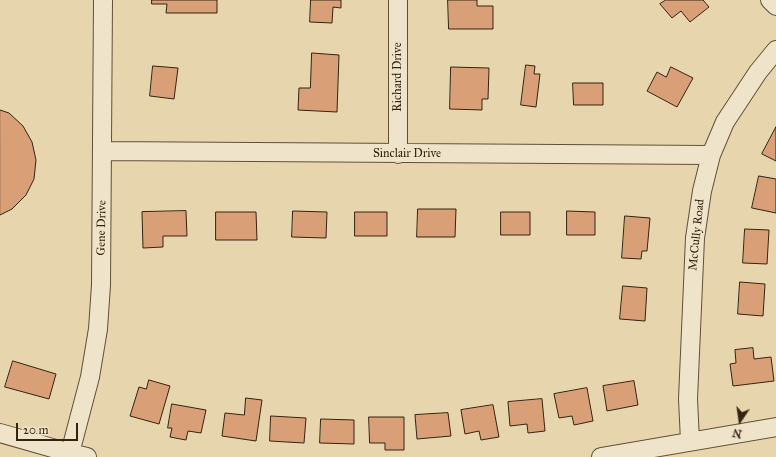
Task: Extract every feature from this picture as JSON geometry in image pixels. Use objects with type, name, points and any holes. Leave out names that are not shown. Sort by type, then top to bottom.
[{"type":"street","name":"Gene Drive","points":[[70,453],[90,377],[98,329],[101,285],[103,0]]},
{"type":"street","name":"Richard Drive","points":[[398,0],[398,154]]},
{"type":"street","points":[[770,0],[776,6]]},
{"type":"street","name":"McCully Road","points":[[690,441],[688,399],[695,238],[702,191],[712,155],[725,122],[758,72],[776,50]]},
{"type":"street","name":"Sinclair Drive","points":[[103,151],[712,155]]},
{"type":"street","points":[[601,457],[776,427]]},
{"type":"street","points":[[0,433],[87,457]]},
{"type":"building","points":[[152,0],[217,0],[217,13],[166,13],[167,4],[152,4]]},
{"type":"building","points":[[311,0],[341,0],[341,8],[333,7],[332,23],[310,22]]},
{"type":"building","points":[[448,0],[477,0],[477,6],[493,6],[493,29],[449,29]]},
{"type":"building","points":[[666,0],[703,0],[709,7],[690,22],[681,11],[672,18],[660,4]]},
{"type":"building","points":[[312,53],[339,55],[337,112],[298,110],[299,88],[310,88]]},
{"type":"building","points":[[526,65],[535,66],[534,74],[540,74],[536,107],[521,105]]},
{"type":"building","points":[[153,66],[178,68],[174,99],[150,96]]},
{"type":"building","points":[[451,67],[489,68],[488,99],[482,99],[482,110],[450,109]]},
{"type":"building","points":[[671,67],[693,78],[677,107],[647,91],[657,72],[666,77]]},
{"type":"building","points":[[573,83],[603,83],[603,105],[574,105]]},
{"type":"building","points":[[0,110],[9,113],[23,126],[32,142],[36,160],[34,179],[26,195],[12,209],[0,215]]},
{"type":"building","points":[[776,127],[776,161],[762,154]]},
{"type":"building","points":[[759,176],[776,179],[776,213],[752,208]]},
{"type":"building","points":[[418,209],[456,209],[455,237],[417,237]]},
{"type":"building","points":[[186,211],[187,236],[163,236],[163,247],[143,248],[142,212]]},
{"type":"building","points":[[293,211],[327,212],[326,238],[292,237]]},
{"type":"building","points":[[567,211],[595,212],[595,235],[567,235]]},
{"type":"building","points":[[216,212],[256,212],[257,240],[216,240]]},
{"type":"building","points":[[355,212],[387,212],[387,236],[355,236]]},
{"type":"building","points":[[501,212],[530,212],[530,235],[501,235]]},
{"type":"building","points":[[625,216],[650,218],[647,251],[642,251],[641,259],[622,258]]},
{"type":"building","points":[[745,229],[769,230],[767,264],[743,263]]},
{"type":"building","points":[[740,282],[765,284],[763,316],[738,314]]},
{"type":"building","points":[[623,286],[647,288],[645,321],[620,319]]},
{"type":"building","points":[[753,348],[754,359],[771,357],[774,381],[733,386],[730,364],[736,363],[735,350]]},
{"type":"building","points":[[13,361],[56,374],[49,399],[5,387]]},
{"type":"building","points":[[149,380],[170,386],[159,424],[130,416],[139,387],[146,389]]},
{"type":"building","points":[[634,381],[638,405],[607,411],[603,386]]},
{"type":"building","points":[[587,388],[593,421],[574,425],[572,416],[559,418],[554,394]]},
{"type":"building","points":[[246,398],[262,400],[256,441],[222,436],[225,413],[244,415]]},
{"type":"building","points":[[542,399],[545,431],[528,433],[527,424],[510,426],[508,402]]},
{"type":"building","points":[[172,404],[206,410],[201,433],[188,431],[186,440],[170,437],[172,428],[168,428]]},
{"type":"building","points":[[493,405],[499,437],[481,440],[479,431],[465,434],[461,410]]},
{"type":"building","points":[[448,413],[451,436],[417,439],[415,415]]},
{"type":"building","points":[[271,416],[306,418],[304,443],[270,441]]},
{"type":"building","points":[[369,417],[404,417],[404,450],[385,450],[385,443],[370,443]]},
{"type":"building","points":[[321,419],[354,420],[354,444],[320,443]]}]
